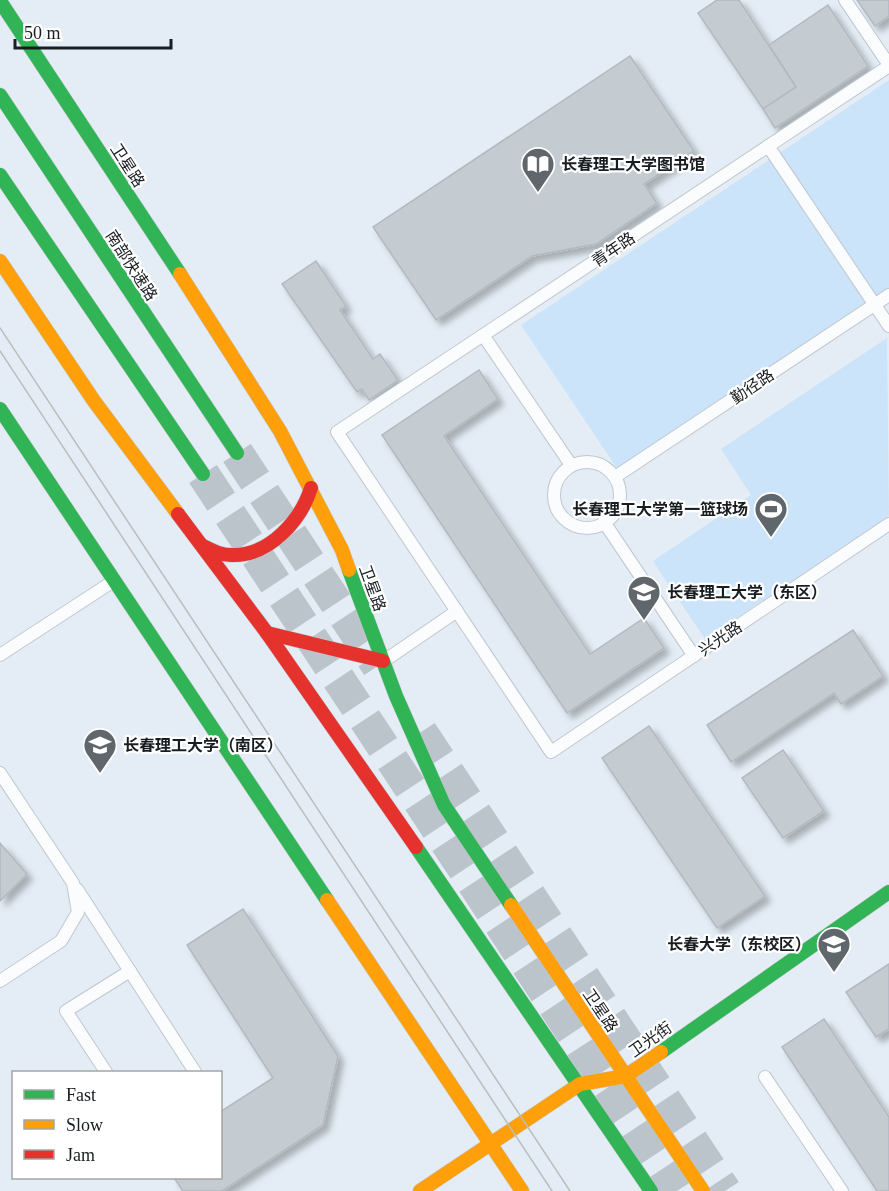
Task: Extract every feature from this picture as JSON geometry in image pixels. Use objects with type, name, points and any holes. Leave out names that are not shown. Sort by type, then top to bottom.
[{"type":"main road","name":"卫星路","points":[[0,1],[196,298],[279,431],[311,488],[342,550],[421,758],[444,805],[703,1191]]},
{"type":"main road","name":"南部快速路","points":[[0,95],[237,453]]},
{"type":"main road","points":[[0,175],[203,474]]},
{"type":"main road","points":[[0,261],[94,401],[267,633],[580,1084],[651,1191]]},
{"type":"main road","points":[[0,410],[112,581],[522,1191]]},
{"type":"main road","points":[[203,546],[223,554],[239,555],[259,546],[281,534],[298,517],[308,504],[311,488]]},
{"type":"main road","points":[[267,633],[383,661]]},
{"type":"main road","name":"卫光街","points":[[420,1191],[580,1084],[626,1076],[889,892]]},
{"type":"lane","points":[[846,0],[889,66]]},
{"type":"lane","name":"青年路","points":[[457,611],[337,432],[889,66]]},
{"type":"lane","points":[[768,146],[889,326]]},
{"type":"lane","name":"勤径路","points":[[615,477],[889,295]]},
{"type":"lane","points":[[483,335],[571,465]]},
{"type":"lane","points":[[593,461],[604,465],[615,477],[621,493],[620,505],[615,515],[597,527],[586,528],[566,521],[559,513],[555,502],[557,481],[571,465],[593,461]]},
{"type":"lane","points":[[604,522],[694,656]]},
{"type":"lane","name":"兴光路","points":[[457,611],[551,752],[889,524]]},
{"type":"lane","points":[[0,656],[112,581]]},
{"type":"lane","points":[[383,661],[457,611]]},
{"type":"lane","points":[[0,773],[194,1071]]},
{"type":"lane","points":[[0,981],[61,941],[78,912],[73,883]]},
{"type":"lane","points":[[105,1071],[66,1011],[130,971]]},
{"type":"lane","points":[[765,1077],[842,1191]]},
{"type":"shaded area","points":[[889,80],[889,289],[618,470],[521,325]]},
{"type":"shaded area","name":"长春理工大学第一篮球场","points":[[887,338],[889,516],[705,639],[653,561],[751,495],[721,449]]},
{"type":"building","points":[[717,0],[739,0],[796,87],[763,109],[698,13]]},
{"type":"building","points":[[857,0],[889,0],[889,16],[875,26]]},
{"type":"building","points":[[828,5],[868,66],[775,128],[763,109],[796,87],[769,45]]},
{"type":"building","name":"长春理工大学图书馆","points":[[630,56],[694,151],[644,184],[657,203],[596,244],[532,256],[436,320],[373,227]]},
{"type":"building","points":[[316,261],[346,306],[340,310],[373,359],[380,354],[398,380],[369,400],[362,389],[357,392],[282,284]]},
{"type":"building","points":[[479,370],[498,399],[444,436],[590,654],[644,618],[664,648],[567,713],[382,435]]},
{"type":"building","points":[[853,630],[883,676],[841,704],[834,693],[731,762],[707,725]]},
{"type":"building","points":[[649,726],[765,896],[717,928],[602,758]]},
{"type":"building","points":[[783,750],[824,811],[783,838],[742,778]]},
{"type":"building","points":[[0,843],[27,874],[0,901]]},
{"type":"building","points":[[243,909],[338,1056],[323,1125],[222,1191],[183,1191],[175,1179],[222,1179],[222,1111],[273,1078],[187,945]]},
{"type":"building","points":[[889,964],[889,1029],[876,1037],[846,992]]},
{"type":"building","points":[[824,1019],[889,1117],[889,1191],[877,1191],[782,1047]]},
{"type":"tunnel","points":[[237,453],[378,666]]},
{"type":"tunnel","points":[[203,474],[677,1191]]},
{"type":"tunnel","points":[[421,732],[725,1191]]},
{"type":"tram line","points":[[0,328],[570,1191]]},
{"type":"tram line","points":[[0,351],[552,1191]]},
{"type":"traffic: fast","points":[[0,1],[180,274]]},
{"type":"traffic: fast","points":[[0,95],[237,453]]},
{"type":"traffic: fast","points":[[0,175],[203,474]]},
{"type":"traffic: fast","points":[[0,409],[327,900]]},
{"type":"traffic: fast","points":[[349,570],[396,696],[444,805],[511,905]]},
{"type":"traffic: fast","points":[[416,847],[651,1191]]},
{"type":"traffic: fast","points":[[661,1052],[889,892]]},
{"type":"traffic: slow","points":[[0,261],[94,401],[178,514]]},
{"type":"traffic: slow","points":[[180,274],[280,431],[342,550],[349,570]]},
{"type":"traffic: slow","points":[[327,900],[522,1191]]},
{"type":"traffic: slow","points":[[511,905],[703,1191]]},
{"type":"traffic: slow","points":[[420,1191],[580,1084],[626,1076],[661,1052]]},
{"type":"traffic: jam","points":[[203,546],[218,553],[230,555],[260,549],[282,534],[292,523],[311,488]]},
{"type":"traffic: jam","points":[[178,514],[267,633],[416,847]]},
{"type":"traffic: jam","points":[[267,633],[383,661]]},
{"type":"place","name":"长春理工大学图书馆","points":[[538,193]]},
{"type":"place","name":"长春理工大学第一篮球场","points":[[771,538]]},
{"type":"place","name":"长春理工大学（东区）","points":[[644,621]]},
{"type":"place","name":"长春理工大学（南区）","points":[[100,774]]},
{"type":"place","name":"长春大学（东校区）","points":[[834,973]]}]
